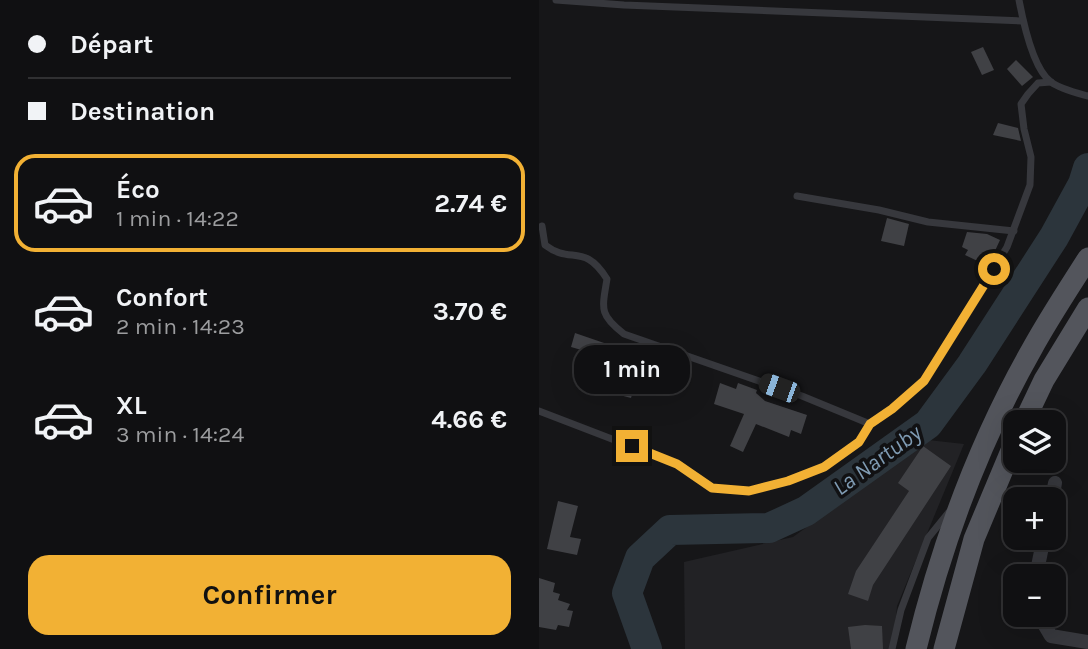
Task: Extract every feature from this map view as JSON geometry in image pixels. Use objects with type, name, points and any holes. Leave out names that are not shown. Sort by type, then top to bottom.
[{"type":"main road","points":[[916,649],[965,493],[989,434],[1031,350],[1088,258]]},
{"type":"main road","points":[[1030,410],[1044,380],[1088,308]]},
{"type":"main road","points":[[944,649],[974,539],[1003,470]]},
{"type":"street","points":[[1054,487],[1055,483]]},
{"type":"street","points":[[1046,627],[1052,636],[1088,642]]},
{"type":"lane","points":[[556,0],[1023,21]]},
{"type":"lane","points":[[1019,0],[1035,56],[1051,82]]},
{"type":"lane","points":[[539,411],[677,464],[712,488],[749,491],[788,481],[824,467],[859,442],[870,424],[924,381],[1014,231],[1030,185],[1031,157],[1021,104],[1038,83],[1051,82],[1084,94]]},
{"type":"lane","points":[[797,196],[879,210],[928,222],[1014,231]]},
{"type":"lane","points":[[542,226],[545,245],[553,252],[589,258],[598,264],[607,279],[602,307],[607,321],[624,334],[802,396],[870,424]]},
{"type":"lane","points":[[892,649],[901,610],[928,538],[965,493]]},
{"type":"shaded area","points":[[928,440],[964,444],[897,606],[893,649],[685,649],[684,562],[793,537]]},
{"type":"building","points":[[983,47],[994,70],[982,75],[971,52]]},
{"type":"building","points":[[1016,60],[1033,77],[1022,86],[1007,69]]},
{"type":"building","points":[[998,123],[1018,128],[1021,141],[993,135]]},
{"type":"building","points":[[887,218],[909,224],[904,246],[881,241]]},
{"type":"building","points":[[967,232],[987,234],[1000,240],[988,266],[965,255],[968,250],[962,247]]},
{"type":"building","points":[[575,333],[607,344],[603,356],[640,368],[631,398],[608,392],[612,380],[586,371],[592,353],[571,347]]},
{"type":"building","points":[[720,383],[736,389],[738,383],[757,390],[756,393],[765,401],[807,415],[801,434],[791,430],[789,437],[756,424],[743,452],[730,446],[744,414],[714,404]]},
{"type":"building","points":[[923,446],[951,466],[873,585],[868,601],[848,594],[856,571],[909,491],[898,483]]},
{"type":"building","points":[[558,501],[578,506],[570,537],[581,539],[577,555],[547,549]]},
{"type":"building","points":[[539,578],[555,583],[553,592],[560,594],[558,600],[570,604],[567,610],[573,611],[569,627],[558,625],[556,630],[539,627]]},
{"type":"building","points":[[882,626],[883,649],[851,649],[848,627]]},
{"type":"waterway","name":"La Nartuby","points":[[647,649],[627,593],[640,558],[670,530],[769,528],[806,511],[928,424],[972,364],[1054,237],[1083,184],[1088,168]]},
{"type":"route","points":[[632,446],[677,464],[712,488],[749,491],[788,481],[824,467],[859,442],[870,424],[924,381],[994,269]]}]
